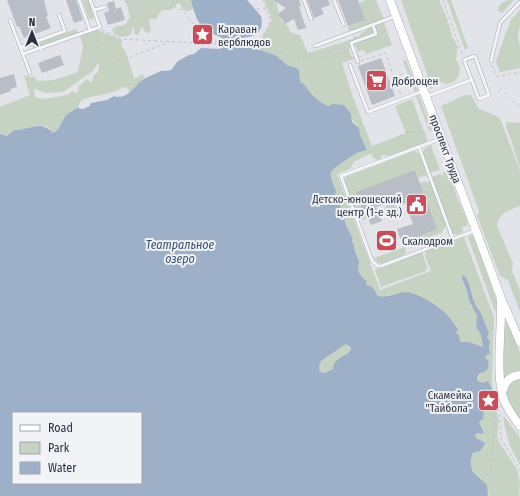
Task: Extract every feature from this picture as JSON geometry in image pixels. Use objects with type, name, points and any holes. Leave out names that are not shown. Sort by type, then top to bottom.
[{"type":"main road","name":"проспект Труда","points":[[390,0],[501,298],[520,342]]},
{"type":"main road","name":"проспект Труда","points":[[501,298],[500,370],[502,392],[518,428]]},
{"type":"main road","points":[[502,392],[509,379],[514,376],[520,376]]},
{"type":"lane","points":[[79,0],[90,30]]},
{"type":"lane","points":[[23,54],[100,27],[90,0]]},
{"type":"lane","points":[[304,0],[311,19]]},
{"type":"lane","points":[[334,0],[344,25]]},
{"type":"lane","points":[[491,61],[500,23],[520,2]]},
{"type":"lane","points":[[94,10],[105,7]]},
{"type":"lane","points":[[21,47],[64,31],[59,16]]},
{"type":"lane","points":[[315,46],[396,16]]},
{"type":"lane","points":[[10,20],[30,73]]},
{"type":"lane","points":[[358,62],[350,43],[376,34],[373,25]]},
{"type":"lane","points":[[475,56],[489,94],[479,98],[471,80],[464,60],[475,56]]},
{"type":"lane","points":[[350,65],[368,112],[402,99],[425,94],[471,80]]},
{"type":"lane","points":[[442,139],[341,176],[372,261],[378,266],[381,266],[476,231]]},
{"type":"lane","points":[[419,147],[453,239]]},
{"type":"path","points":[[153,0],[160,6],[171,6],[183,11],[195,26]]},
{"type":"path","points":[[172,0],[176,8]]},
{"type":"path","points":[[255,46],[262,37],[271,20],[263,0]]},
{"type":"path","points":[[443,0],[464,60]]},
{"type":"path","points":[[257,9],[266,9]]},
{"type":"path","points":[[170,42],[107,66],[98,54],[97,28],[121,38],[255,46],[300,57],[330,57],[353,49]]},
{"type":"path","points":[[200,31],[220,44]]},
{"type":"path","points":[[358,62],[385,53],[402,99]]},
{"type":"path","points":[[491,61],[497,77],[520,72]]},
{"type":"path","points":[[394,77],[405,73]]},
{"type":"path","points":[[500,88],[520,108]]},
{"type":"path","points":[[404,132],[428,133]]},
{"type":"path","points":[[401,134],[409,151]]},
{"type":"path","points":[[490,485],[496,398]]},
{"type":"path","points":[[500,408],[496,403],[500,416],[501,439],[520,470]]},
{"type":"path","points":[[518,428],[520,436]]},
{"type":"green space","points":[[82,0],[88,0],[94,15],[93,19],[89,19]]},
{"type":"green space","points":[[124,0],[191,0],[194,9],[188,11],[183,10],[180,4],[177,4],[171,10],[163,10],[156,19],[151,19],[149,21],[151,29],[149,33],[141,27],[139,34],[137,35],[135,34],[133,27],[131,34],[125,37],[114,34],[112,30],[115,27],[125,25],[130,17]]},
{"type":"green space","points":[[264,0],[276,0],[280,18],[284,24],[288,26],[290,32],[300,35],[308,53],[353,39],[354,36],[359,37],[361,33],[370,27],[372,28],[374,34],[376,34],[372,24],[349,33],[348,26],[365,20],[359,3],[366,0],[376,0],[392,45],[366,54],[364,50],[358,52],[355,45],[351,47],[349,50],[352,57],[359,55],[360,57],[342,63],[354,100],[372,146],[406,133],[395,106],[412,99],[427,140],[426,142],[392,156],[382,155],[379,160],[373,158],[371,154],[365,156],[354,162],[350,169],[337,174],[380,290],[431,271],[425,256],[426,250],[464,237],[494,317],[492,382],[494,402],[491,407],[497,412],[499,421],[497,436],[500,444],[517,469],[520,482],[519,496],[488,496],[489,495],[485,485],[473,471],[471,466],[471,458],[473,453],[478,452],[485,444],[476,438],[475,435],[477,433],[482,434],[484,430],[479,422],[483,416],[484,405],[490,402],[492,388],[487,382],[483,383],[478,380],[480,373],[486,371],[489,363],[485,357],[488,355],[490,343],[482,317],[476,307],[472,292],[463,274],[462,280],[469,300],[478,316],[476,325],[481,334],[483,347],[460,342],[456,333],[457,327],[439,308],[412,293],[399,293],[380,297],[366,285],[366,280],[358,270],[353,239],[349,233],[343,212],[341,211],[331,175],[334,168],[342,162],[355,154],[367,150],[357,125],[352,120],[351,114],[342,105],[328,106],[313,98],[300,81],[299,70],[287,65],[277,56],[248,47],[231,47],[228,42],[228,39],[259,43],[272,20]]},
{"type":"green space","points":[[401,0],[439,0],[447,18],[452,36],[458,47],[456,59],[460,68],[458,77],[455,81],[447,84],[437,81],[431,89],[428,85],[427,74]]},
{"type":"green space","points":[[447,0],[451,0],[468,48],[465,50]]},
{"type":"green space","points":[[514,0],[502,13],[497,11],[501,3]]},
{"type":"green space","points":[[520,10],[520,26],[518,34],[520,47],[520,68],[500,72],[496,62],[511,20]]},
{"type":"green space","points":[[76,29],[78,33],[35,48],[32,47],[33,45]]},
{"type":"green space","points":[[98,30],[122,40],[121,45],[127,55],[134,78],[135,79],[142,74],[145,78],[129,93],[128,88],[122,87],[112,92],[83,100],[80,102],[79,108],[67,115],[59,129],[53,133],[46,126],[37,126],[14,130],[7,136],[0,134],[0,107],[30,95],[24,76],[29,75],[30,78],[32,76],[38,81],[54,80],[78,72],[83,46],[80,36]],"holes":[[[98,63],[98,71],[93,76],[92,82],[87,79],[79,86],[76,93],[72,91],[68,95],[47,98],[35,97],[34,89],[46,93],[63,92],[93,71]]]},
{"type":"green space","points":[[406,60],[432,130],[429,131],[403,61]]},
{"type":"green space","points":[[465,95],[471,95],[478,108],[499,117],[520,171],[520,206],[502,215],[497,226],[513,263],[512,271],[520,291],[520,312],[508,280],[500,276],[477,216],[479,211],[441,106]]},
{"type":"green space","points":[[506,122],[520,123],[520,168],[506,128]]},
{"type":"green space","points":[[431,145],[440,170],[430,173],[423,153],[425,148]]},
{"type":"green space","points":[[414,151],[420,155],[427,175],[418,178],[415,170],[364,212],[368,218],[363,220],[359,219],[344,181],[346,177]]},
{"type":"green space","points":[[445,171],[451,176],[456,195],[467,220],[467,226],[462,227],[463,232],[458,234],[451,232],[432,177],[440,174],[444,177],[443,174]]},
{"type":"green space","points":[[425,181],[426,183],[430,181],[446,226],[441,233],[411,243],[409,238],[417,237],[437,229],[420,183]]},
{"type":"green space","points":[[388,204],[394,204],[398,208],[398,214],[394,218],[388,218],[384,214],[384,208]]},
{"type":"green space","points":[[473,234],[496,299],[497,305],[495,312],[468,237]]},
{"type":"green space","points":[[405,247],[406,252],[404,254],[389,262],[381,264],[374,258]]},
{"type":"green space","points":[[422,253],[427,267],[426,271],[381,287],[375,270]]},
{"type":"green space","points":[[506,316],[520,353],[520,373],[504,380],[503,355]]},
{"type":"green space","points":[[346,344],[350,349],[348,354],[336,360],[333,369],[324,373],[320,372],[319,367],[321,361]]},
{"type":"green space","points":[[520,378],[520,421],[506,397],[506,392],[511,381]]},
{"type":"green space","points":[[504,416],[520,438],[520,465],[509,444],[503,419]]},
{"type":"water","name":"Театральное озеро","points":[[191,0],[247,0],[261,16],[262,24],[260,30],[256,34],[233,41],[228,43],[228,45],[231,47],[248,47],[277,56],[287,65],[299,70],[300,81],[315,98],[328,106],[333,104],[344,105],[351,114],[352,122],[359,128],[360,135],[367,150],[355,154],[342,163],[332,171],[331,175],[341,211],[344,213],[345,222],[353,238],[352,242],[359,261],[359,272],[367,281],[366,285],[372,288],[378,296],[388,296],[405,292],[415,294],[426,299],[441,309],[450,318],[458,329],[456,333],[459,335],[460,342],[469,342],[483,347],[481,335],[476,327],[477,316],[469,300],[462,279],[463,274],[466,277],[476,306],[480,311],[489,332],[487,337],[490,341],[490,353],[485,357],[489,362],[488,369],[480,373],[477,378],[478,381],[483,383],[488,381],[492,388],[490,402],[484,405],[483,419],[479,422],[484,432],[482,434],[477,433],[475,435],[476,438],[485,444],[480,451],[473,453],[471,459],[471,468],[473,472],[487,485],[488,496],[0,496],[0,134],[7,136],[14,130],[35,126],[44,127],[53,133],[59,129],[65,116],[77,108],[83,109],[90,106],[91,103],[107,100],[114,96],[124,96],[132,91],[142,80],[161,71],[171,70],[178,61],[194,54],[201,48],[220,49],[223,44],[222,38],[204,28],[196,17]],"holes":[[[346,344],[350,347],[350,351],[336,361],[333,369],[324,373],[320,372],[319,367],[321,361]]]},
{"type":"building","points":[[7,0],[44,0],[48,16],[46,17],[51,28],[24,38],[19,26],[17,27]]},
{"type":"building","points":[[66,0],[76,0],[83,20],[74,23]]},
{"type":"building","points":[[273,0],[299,0],[301,6],[299,7],[306,28],[298,30],[294,19],[285,24],[278,14],[286,8]]},
{"type":"building","points":[[307,0],[328,0],[330,5],[321,8],[324,14],[314,18]]},
{"type":"building","points":[[338,0],[358,0],[365,20],[348,26]]},
{"type":"building","points":[[114,1],[116,9],[121,7],[125,20],[108,25],[104,13],[109,11],[107,3]]},
{"type":"building","points":[[60,55],[64,65],[42,73],[38,63]]},
{"type":"building","name":"Доброцен","points":[[381,58],[395,96],[372,105],[358,66]]},
{"type":"building","points":[[14,74],[17,87],[0,95],[0,78]]},
{"type":"building","name":"Детско-юношеский центр (1-е зд.)","points":[[415,170],[437,229],[417,237],[413,236],[401,241],[397,229],[413,224],[405,203],[399,206],[397,199],[376,207],[382,221],[371,225],[365,211],[363,212],[356,192]]},
{"type":"place","name":"Караван верблюдов","points":[[202,35]]},
{"type":"place","name":"Доброцен","points":[[377,81]]},
{"type":"place","name":"Детско-юношеский центр (1-е зд.)","points":[[417,205]]},
{"type":"place","name":"Скалодром","points":[[386,241]]},
{"type":"place","name":"Скамейка \"Тайбола\"","points":[[488,401]]}]
